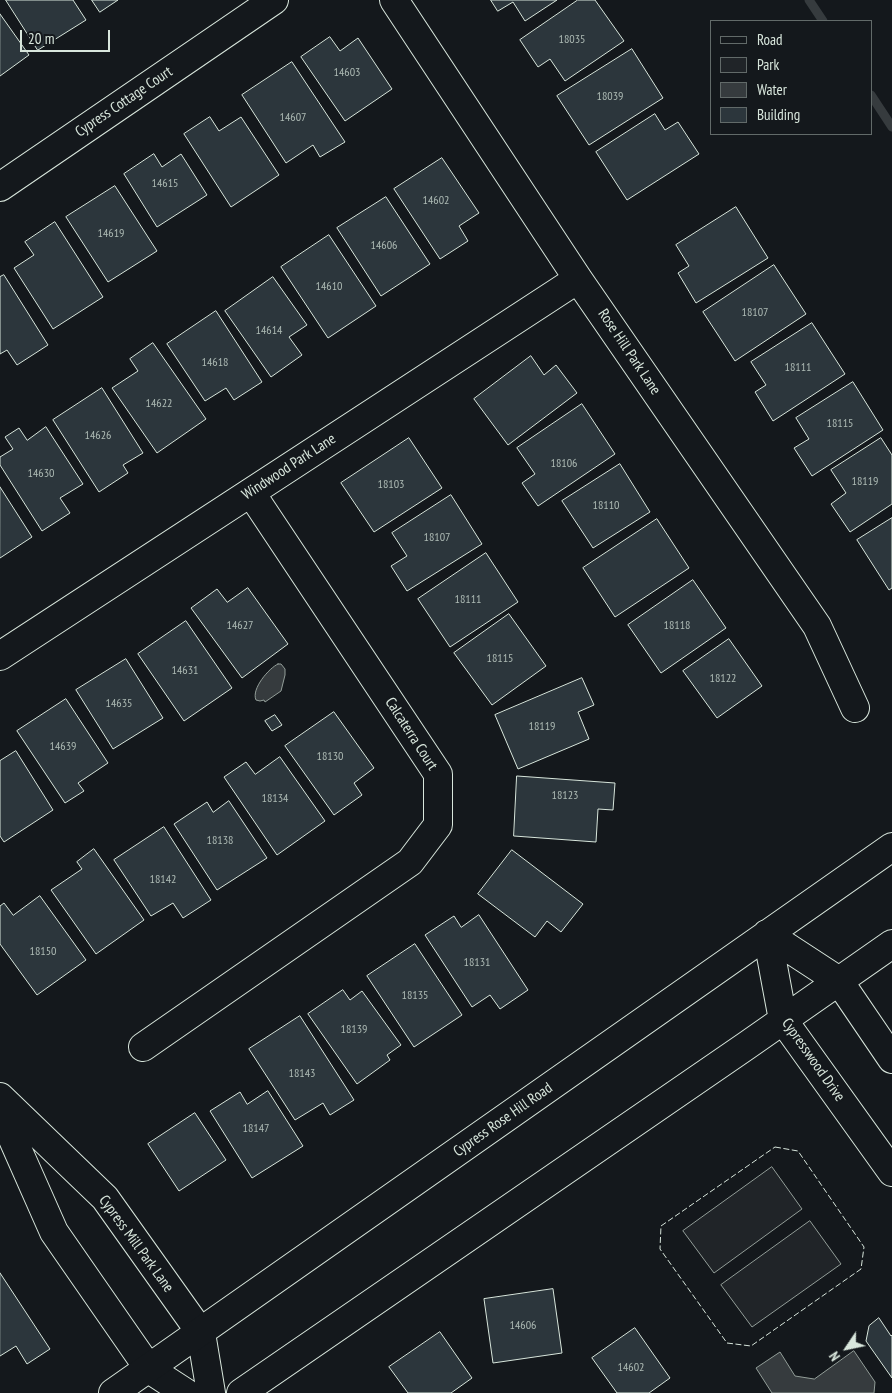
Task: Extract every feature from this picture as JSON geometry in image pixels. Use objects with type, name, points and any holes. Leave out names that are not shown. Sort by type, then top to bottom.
[{"type":"street","name":"Cypress Cottage Court","points":[[0,187],[274,0]]},
{"type":"street","name":"Rose Hill Park Lane","points":[[394,0],[578,279],[817,626],[855,708]]},
{"type":"street","name":"Windwood Park Lane","points":[[0,656],[578,279]]},
{"type":"street","name":"Calcaterra Court","points":[[143,1047],[410,862],[438,825],[438,774],[251,493]]},
{"type":"street","name":"Cypress Rose Hill Road","points":[[113,1393],[892,847]]},
{"type":"street","points":[[767,934],[838,981],[892,1059]]},
{"type":"street","name":"Cypresswood Drive","points":[[767,934],[783,1020],[892,1172]]},
{"type":"street","points":[[242,1393],[892,944]]},
{"type":"street","name":"Cypress Mill Park Lane","points":[[0,1097],[105,1198],[201,1332],[211,1393]]},
{"type":"street","points":[[0,1110],[54,1232],[149,1368],[186,1393]]},
{"type":"green space","points":[[772,1167],[802,1209],[714,1273],[683,1231]]},
{"type":"green space","points":[[810,1221],[841,1264],[752,1327],[721,1285]]},
{"type":"water","points":[[278,664],[281,664],[285,669],[281,691],[265,702],[264,700],[256,700],[255,695],[258,685],[266,674]]},
{"type":"water","points":[[854,1351],[875,1382],[874,1393],[772,1393],[756,1368],[780,1352],[795,1376],[814,1379]]},
{"type":"building","points":[[6,0],[73,0],[86,20],[38,50]]},
{"type":"building","points":[[92,0],[118,0],[100,12]]},
{"type":"building","points":[[491,0],[557,0],[525,21],[513,2],[498,11]]},
{"type":"building","points":[[578,0],[595,0],[624,41],[565,81],[550,59],[538,67],[520,40]]},
{"type":"building","points":[[0,14],[29,55],[0,76]]},
{"type":"building","points":[[330,37],[340,51],[358,38],[392,89],[345,121],[301,57]]},
{"type":"building","points":[[632,49],[663,98],[589,145],[557,96]]},
{"type":"building","points":[[292,62],[345,142],[320,157],[313,145],[286,163],[242,95]]},
{"type":"building","points":[[655,114],[665,130],[678,122],[699,154],[627,200],[596,152]]},
{"type":"building","points":[[210,117],[219,131],[241,117],[279,175],[231,207],[184,134]]},
{"type":"building","points":[[154,154],[162,167],[181,154],[207,195],[157,227],[124,174]]},
{"type":"building","points":[[442,158],[479,213],[459,226],[468,241],[440,259],[394,189]]},
{"type":"building","points":[[115,186],[157,251],[108,282],[66,217]]},
{"type":"building","points":[[386,197],[430,264],[381,296],[337,228]]},
{"type":"building","points":[[736,207],[768,258],[696,303],[678,273],[689,266],[676,245]]},
{"type":"building","points":[[55,222],[103,297],[53,329],[14,268],[34,255],[25,242]]},
{"type":"building","points":[[329,235],[376,306],[328,338],[281,267]]},
{"type":"building","points":[[774,265],[806,314],[735,361],[703,312]]},
{"type":"building","points":[[4,275],[48,345],[17,365],[7,350],[0,354],[0,277]]},
{"type":"building","points":[[273,277],[307,325],[289,337],[302,355],[271,377],[225,311]]},
{"type":"building","points":[[216,311],[262,382],[234,400],[226,388],[205,401],[167,344]]},
{"type":"building","points":[[812,323],[845,374],[773,421],[755,392],[766,385],[751,362]]},
{"type":"building","points":[[153,343],[206,419],[157,453],[112,388],[138,371],[130,359]]},
{"type":"building","points":[[531,356],[544,375],[556,365],[577,393],[508,445],[474,399]]},
{"type":"building","points":[[853,382],[883,430],[812,476],[794,448],[809,439],[796,418]]},
{"type":"building","points":[[102,388],[143,453],[123,465],[128,473],[99,492],[53,420]]},
{"type":"building","points":[[582,404],[615,454],[538,506],[522,483],[535,474],[517,448]]},
{"type":"building","points":[[46,427],[83,484],[60,498],[70,513],[42,531],[0,465],[0,457],[13,449],[5,437],[19,428],[27,440]]},
{"type":"building","points":[[409,438],[442,488],[374,532],[341,483]]},
{"type":"building","points":[[881,438],[892,455],[892,504],[850,532],[831,504],[846,493],[831,470]]},
{"type":"building","points":[[620,464],[650,512],[593,548],[562,501]]},
{"type":"building","points":[[0,487],[32,537],[0,558]]},
{"type":"building","points":[[451,495],[482,544],[407,591],[391,566],[407,556],[392,533]]},
{"type":"building","points":[[892,518],[892,588],[889,590],[857,540]]},
{"type":"building","points":[[657,519],[689,568],[615,617],[583,568]]},
{"type":"building","points":[[486,553],[518,602],[450,647],[418,599]]},
{"type":"building","points":[[693,580],[726,628],[661,673],[628,625]]},
{"type":"building","points":[[248,588],[288,644],[242,678],[191,608],[217,589],[227,602]]},
{"type":"building","points":[[509,614],[546,666],[492,705],[454,653]]},
{"type":"building","points":[[186,621],[232,688],[184,721],[138,654]]},
{"type":"building","points":[[729,639],[762,686],[717,718],[683,671]]},
{"type":"building","points":[[126,659],[163,718],[113,749],[76,690]]},
{"type":"building","points":[[582,678],[594,705],[578,712],[589,739],[518,769],[495,715]]},
{"type":"building","points":[[66,699],[108,763],[78,783],[84,791],[65,803],[17,731]]},
{"type":"building","points":[[334,712],[374,768],[354,783],[362,795],[334,815],[285,746]]},
{"type":"building","points":[[275,715],[282,725],[272,731],[265,721]]},
{"type":"building","points":[[16,751],[53,810],[4,842],[0,836],[0,761]]},
{"type":"building","points":[[280,757],[325,821],[277,855],[224,777],[246,762],[255,774]]},
{"type":"building","points":[[517,776],[615,783],[613,810],[598,809],[596,842],[514,836]]},
{"type":"building","points":[[229,801],[267,858],[217,890],[174,824],[207,802],[213,812]]},
{"type":"building","points":[[164,827],[211,900],[183,918],[173,903],[151,916],[114,860]]},
{"type":"building","points":[[94,849],[144,920],[96,954],[51,890],[82,869],[77,862]]},
{"type":"building","points":[[512,850],[583,904],[561,932],[547,921],[535,937],[478,894]]},
{"type":"building","points":[[40,896],[86,960],[37,995],[0,944],[0,906],[4,903],[13,915]]},
{"type":"building","points":[[479,915],[528,990],[500,1009],[490,995],[472,1007],[425,935],[454,916],[461,927]]},
{"type":"building","points":[[415,944],[462,1015],[414,1047],[367,976]]},
{"type":"building","points":[[343,990],[350,1000],[362,991],[401,1045],[387,1055],[390,1060],[357,1084],[308,1014]]},
{"type":"building","points":[[300,1016],[354,1100],[330,1115],[323,1103],[295,1120],[249,1049]]},
{"type":"building","points":[[268,1091],[303,1146],[252,1178],[210,1111],[240,1092],[247,1104]]},
{"type":"building","points":[[195,1113],[226,1160],[179,1191],[148,1144]]},
{"type":"building","points":[[0,1273],[50,1349],[27,1364],[16,1346],[0,1356]]},
{"type":"building","points":[[553,1289],[562,1353],[493,1363],[484,1299]]},
{"type":"building","points":[[879,1318],[892,1335],[892,1378],[866,1341],[869,1326]]},
{"type":"building","points":[[635,1328],[670,1378],[649,1393],[617,1393],[592,1358]]},
{"type":"building","points":[[440,1332],[472,1378],[451,1393],[408,1393],[389,1367]]},
{"type":"waterway","points":[[809,0],[822,20]]},
{"type":"waterway","points":[[872,97],[892,127]]},
{"type":"fence","points":[[775,1147],[798,1151],[864,1247],[861,1269],[751,1346],[727,1343],[660,1249],[661,1226],[775,1147]]}]
